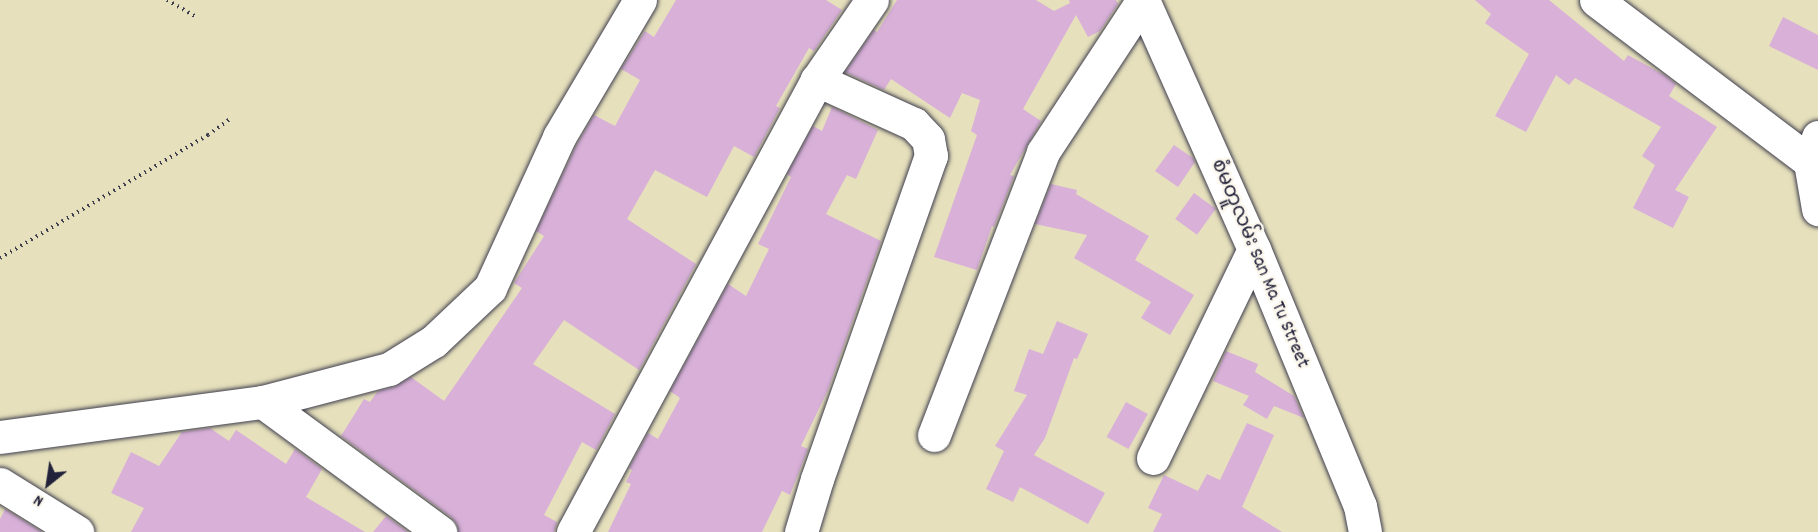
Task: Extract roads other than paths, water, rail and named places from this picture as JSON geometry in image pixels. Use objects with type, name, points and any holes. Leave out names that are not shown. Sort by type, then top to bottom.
[{"type":"street","points":[[0,437],[263,402],[389,369],[435,341],[490,288],[559,137],[640,0]]},
{"type":"street","points":[[573,532],[817,80],[872,0]]},
{"type":"street","points":[[934,435],[1043,152],[1143,0]]},
{"type":"street","name":"စံမတူလမ်း San Ma Tu Street","points":[[1143,0],[1254,249],[1360,506],[1365,532]]},
{"type":"street","points":[[1596,0],[1814,150],[1818,209]]},
{"type":"street","points":[[801,532],[817,479],[931,156],[928,139],[914,124],[817,80]]},
{"type":"street","points":[[1153,458],[1254,249]]},
{"type":"street","points":[[263,402],[440,532]]},
{"type":"street","points":[[0,484],[77,532]]}]
